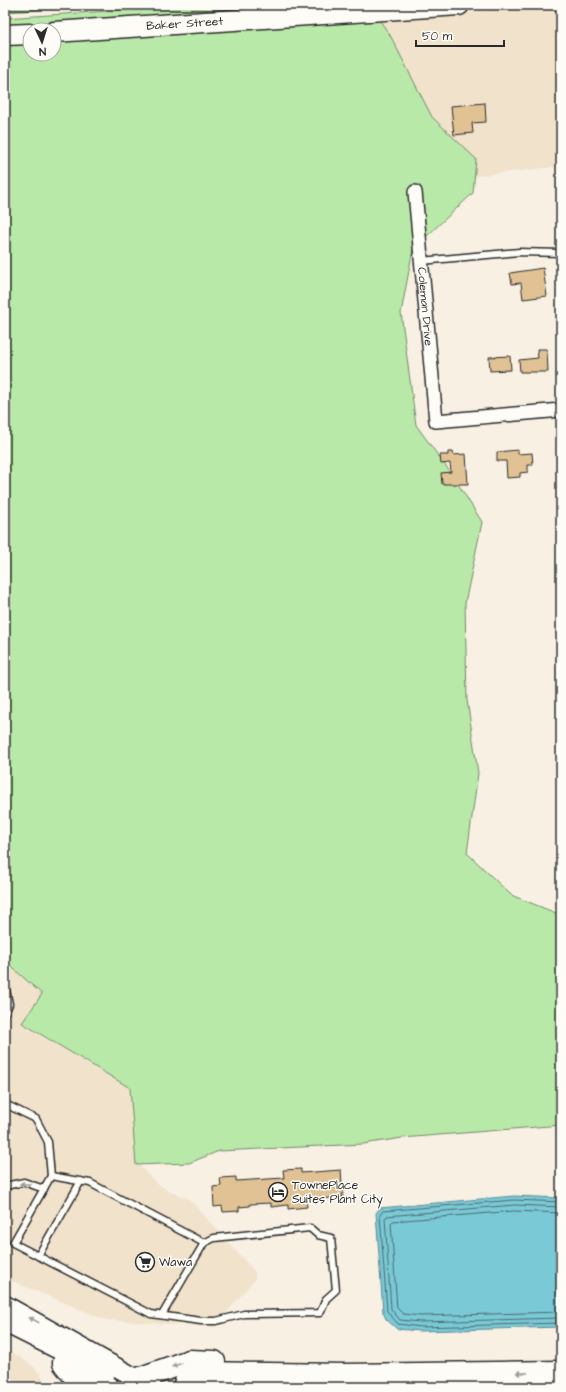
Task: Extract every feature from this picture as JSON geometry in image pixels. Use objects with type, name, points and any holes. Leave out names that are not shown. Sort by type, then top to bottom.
[{"type":"highway","points":[[145,1383],[189,1361],[322,1365],[397,1375]]},
{"type":"highway","points":[[64,1363],[83,1387]]},
{"type":"highway","points":[[184,1387],[186,1382],[196,1373],[397,1375],[561,1372]]},
{"type":"main road","name":"Baker Street","points":[[62,31],[408,7],[460,5]]},
{"type":"main road","points":[[5,36],[22,35]]},
{"type":"main road","points":[[5,1305],[145,1383]]},
{"type":"main road","points":[[5,1323],[101,1372],[106,1372],[107,1365],[96,1355]]},
{"type":"main road","points":[[5,1330],[110,1387]]},
{"type":"street","name":"Coleman Drive","points":[[415,192],[436,422],[561,410]]},
{"type":"lane","points":[[421,261],[519,252],[561,253]]},
{"type":"lane","points":[[5,985],[10,1004],[5,1014]]},
{"type":"lane","points":[[5,1104],[36,1119],[48,1142],[51,1176],[13,1242],[151,1314],[201,1321],[216,1321],[244,1314],[320,1313],[326,1299],[336,1290],[331,1238],[318,1235],[310,1228],[214,1238],[204,1243],[162,1315]]},
{"type":"lane","points":[[51,1176],[90,1183],[204,1243]]},
{"type":"lane","points":[[38,1256],[81,1181]]},
{"type":"lane","points":[[5,1186],[24,1182],[44,1189]]},
{"type":"shaded area","points":[[561,5],[561,166],[475,176],[476,159],[432,117],[390,35],[377,17]]},
{"type":"shaded area","points":[[5,961],[42,994],[22,1024],[130,1088],[136,1165],[139,1165],[155,1182],[168,1191],[189,1199],[255,1272],[255,1279],[214,1327],[106,1320],[5,1278]]},
{"type":"shaded area","points":[[5,1348],[33,1366],[50,1387],[5,1387]]},
{"type":"green space","points":[[5,5],[112,5],[5,12]]},
{"type":"green space","points":[[197,5],[359,5],[62,25],[62,22],[22,22],[22,28],[5,29],[5,18]]},
{"type":"green space","points":[[377,17],[390,35],[432,117],[476,159],[473,193],[413,249],[401,313],[416,425],[455,479],[482,522],[465,603],[467,700],[478,773],[467,853],[511,895],[561,915],[561,1125],[402,1138],[363,1144],[219,1151],[189,1163],[136,1165],[130,1088],[22,1023],[42,994],[5,961],[5,42],[22,41],[22,62],[62,62],[62,38]]},
{"type":"water","points":[[514,1196],[561,1198],[561,1327],[420,1331],[397,1329],[386,1319],[383,1312],[376,1213],[380,1208]]},
{"type":"building","points":[[485,103],[486,122],[472,123],[473,133],[454,135],[451,106]]},
{"type":"building","points":[[543,268],[547,296],[523,299],[521,283],[512,284],[510,273]]},
{"type":"building","points":[[537,349],[547,349],[548,372],[520,372],[519,360],[538,358]]},
{"type":"building","points":[[510,356],[511,370],[490,371],[489,357]]},
{"type":"building","points":[[518,450],[518,454],[532,453],[533,465],[528,465],[528,472],[520,473],[520,477],[507,478],[506,461],[497,461],[497,452]]},
{"type":"building","points":[[448,452],[453,452],[454,455],[466,454],[468,484],[442,484],[441,473],[451,472],[450,463],[441,464],[440,455],[448,455]]},
{"type":"building","name":"TownePlace Suites Plant City","points":[[301,1169],[301,1173],[341,1170],[343,1197],[306,1200],[307,1207],[288,1209],[288,1205],[271,1207],[271,1203],[250,1204],[250,1206],[239,1207],[239,1211],[223,1212],[222,1206],[214,1207],[213,1187],[221,1186],[220,1178],[236,1177],[236,1181],[284,1178],[283,1170]]},
{"type":"place","name":"TownePlace Suites Plant City","points":[[278,1192]]},
{"type":"place","name":"Wawa","points":[[145,1262]]}]
